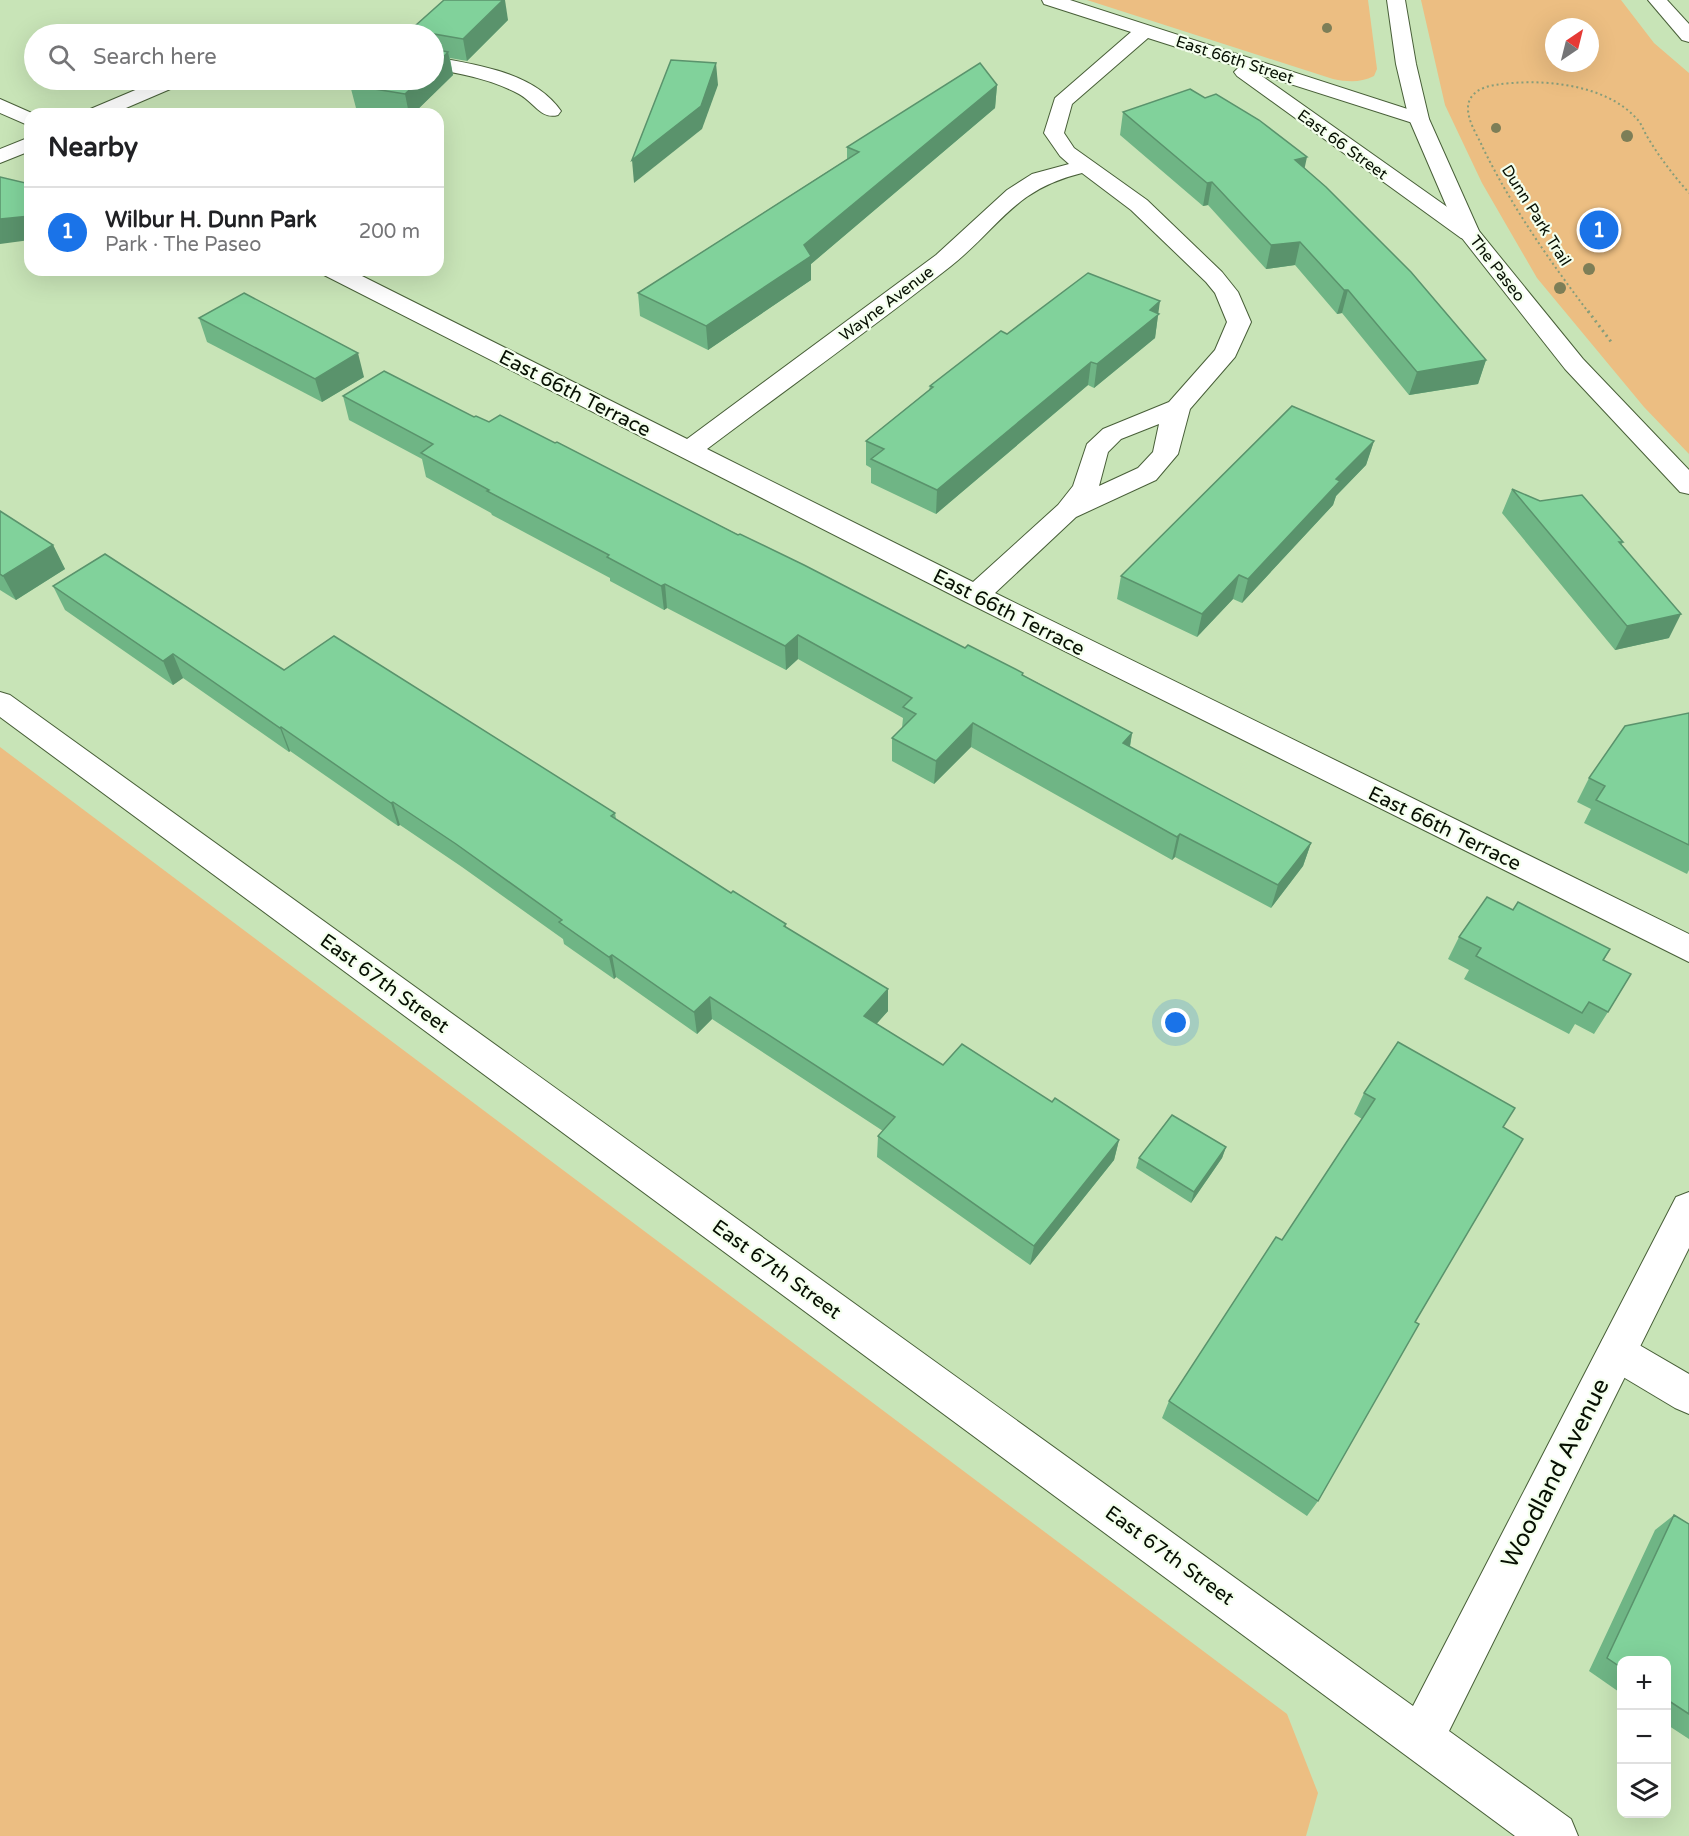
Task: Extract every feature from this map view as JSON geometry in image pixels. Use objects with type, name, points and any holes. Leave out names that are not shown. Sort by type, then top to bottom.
[{"type":"street","name":"East 66th Street","points":[[1051,0],[1419,119]]},
{"type":"street","name":"The Paseo","points":[[1396,0],[1406,64],[1419,119],[1469,233],[1574,364],[1689,486]]},
{"type":"street","points":[[1657,0],[1689,36]]},
{"type":"street","points":[[1067,511],[1147,474],[1165,454],[1178,407],[1226,352],[1239,322],[1226,292],[1214,277],[1139,205],[1067,152],[1054,133],[1062,102],[1145,30]]},
{"type":"street","name":"East 66 Street","points":[[1218,54],[1469,233]]},
{"type":"street","points":[[444,65],[470,69],[512,85],[538,97],[551,111]]},
{"type":"street","points":[[109,108],[151,90]]},
{"type":"street","points":[[0,105],[24,117]]},
{"type":"street","points":[[0,157],[24,146]]},
{"type":"street","name":"Wayne Avenue","points":[[689,450],[944,260],[965,243],[1014,194],[1039,179],[1085,166]]},
{"type":"street","name":"East 66th Terrace","points":[[344,276],[976,595],[1689,949]]},
{"type":"street","points":[[976,595],[1067,511],[1085,488],[1096,450],[1112,434],[1178,407]]},
{"type":"street","name":"East 67th Street","points":[[0,702],[1554,1836]]},
{"type":"street","name":"Woodland Avenue","points":[[1421,1738],[1689,1209]]},
{"type":"lane","points":[[1616,1352],[1689,1395]]},
{"type":"path","name":"Dunn Park Trail","points":[[1614,346],[1560,275],[1496,177],[1471,122],[1468,106],[1473,93],[1488,85],[1521,83],[1563,86],[1594,94],[1621,105],[1637,119],[1689,193]]},
{"type":"shaded area","points":[[1087,0],[1368,0],[1377,69],[1374,76],[1364,80],[1333,79]]},
{"type":"shaded area","points":[[1421,0],[1621,0],[1654,43],[1689,73],[1689,454],[1644,407],[1537,278],[1482,183],[1445,105]]},
{"type":"shaded area","points":[[0,747],[1287,1714],[1318,1793],[1306,1836],[0,1836]]},
{"type":"building","points":[[444,0],[503,0],[463,39],[444,36],[444,24],[417,24]]},
{"type":"building","points":[[671,60],[716,63],[701,106],[632,160]]},
{"type":"building","points":[[980,63],[997,85],[804,245],[811,256],[706,326],[638,293],[859,152],[847,147]]},
{"type":"building","points":[[1190,89],[1205,98],[1216,94],[1259,120],[1307,157],[1295,160],[1326,187],[1411,272],[1486,360],[1417,372],[1348,290],[1344,290],[1300,242],[1271,245],[1212,182],[1207,183],[1123,112]]},
{"type":"building","points":[[381,90],[409,90],[405,94]]},
{"type":"building","points":[[0,177],[24,183],[24,217],[0,219]]},
{"type":"building","points":[[1088,273],[1160,301],[1150,310],[1159,314],[1097,364],[1091,362],[937,490],[871,459],[884,449],[866,441],[933,387],[930,386],[1001,331],[1007,334]]},
{"type":"building","points":[[244,293],[358,353],[315,379],[199,318]]},
{"type":"building","points":[[384,371],[474,417],[489,422],[500,415],[738,535],[804,565],[965,648],[968,645],[1023,673],[1022,675],[1132,733],[1123,743],[1311,843],[1278,885],[1180,834],[1177,837],[973,723],[936,761],[892,738],[916,714],[903,707],[912,698],[798,635],[785,646],[665,584],[661,586],[607,557],[609,555],[487,491],[489,490],[421,453],[433,444],[343,396]]},
{"type":"building","points":[[1292,406],[1374,441],[1336,479],[1340,481],[1248,579],[1239,575],[1202,614],[1121,576]]},
{"type":"building","points":[[1512,489],[1540,501],[1582,495],[1681,614],[1627,626]]},
{"type":"building","points":[[0,511],[53,545],[3,576],[0,574]]},
{"type":"building","points":[[105,554],[284,670],[334,636],[615,813],[611,816],[731,893],[733,891],[786,924],[784,926],[888,989],[864,1016],[943,1065],[962,1044],[1052,1102],[1055,1098],[1119,1140],[1034,1246],[878,1136],[895,1117],[710,997],[694,1012],[612,955],[609,957],[559,922],[562,920],[456,844],[393,802],[391,803],[173,654],[163,661],[53,586]]},
{"type":"building","points":[[1689,713],[1689,845],[1596,800],[1605,786],[1589,778],[1625,726]]},
{"type":"building","points":[[1487,897],[1513,910],[1518,902],[1610,949],[1603,960],[1631,974],[1608,1012],[1589,1002],[1582,1013],[1476,956],[1481,948],[1459,937]]},
{"type":"building","points":[[1398,1042],[1515,1108],[1503,1127],[1523,1139],[1415,1322],[1419,1324],[1318,1501],[1169,1401],[1276,1237],[1282,1240],[1375,1099],[1364,1093]]},
{"type":"building","points":[[1172,1115],[1226,1147],[1194,1192],[1139,1158]]},
{"type":"building","points":[[1674,1515],[1689,1524],[1689,1714],[1671,1702],[1671,1656],[1617,1656],[1617,1665],[1607,1658]]},
{"type":"place","name":"Wilbur H. Dunn Park","points":[[1599,230]]}]
